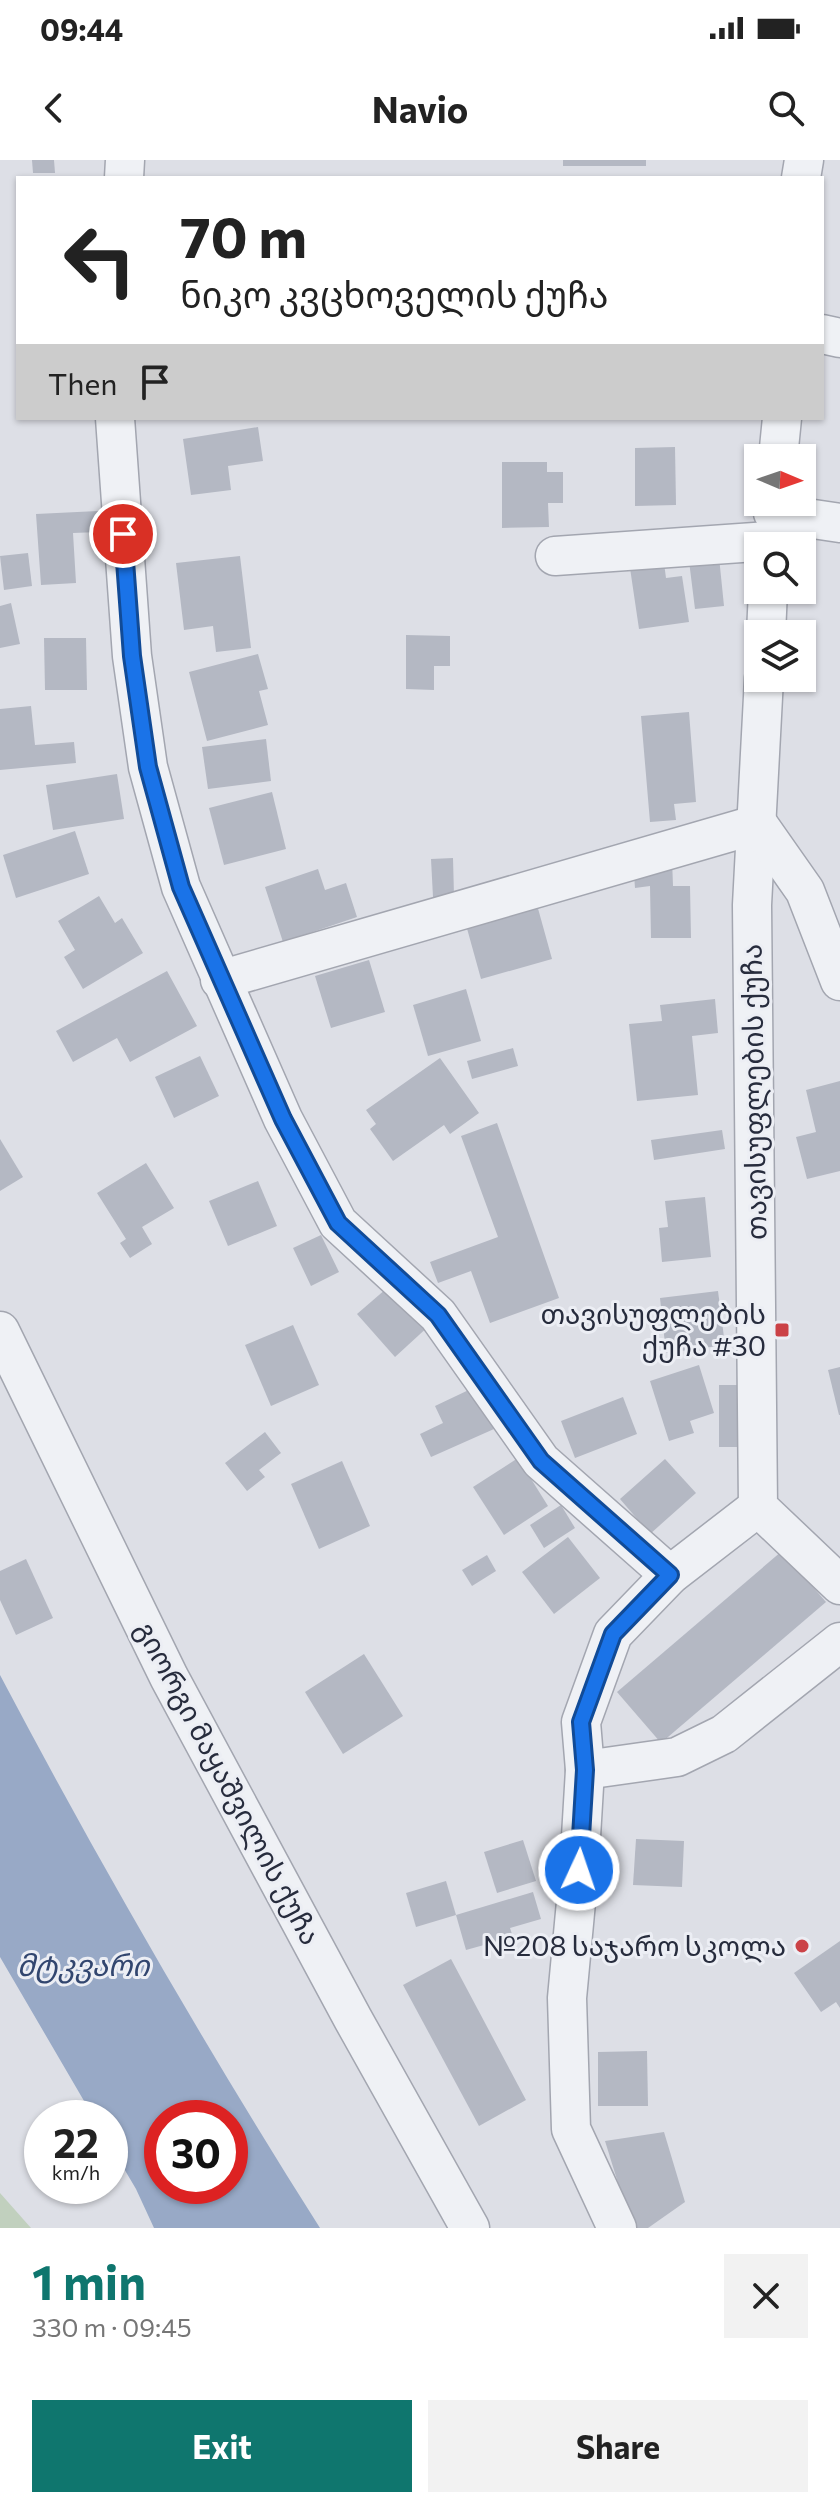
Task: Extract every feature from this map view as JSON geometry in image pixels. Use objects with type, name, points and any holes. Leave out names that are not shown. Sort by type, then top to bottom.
[{"type":"street","points":[[115,420],[132,656],[148,767],[181,887],[283,1119],[338,1223],[438,1315],[541,1461],[670,1575]]},
{"type":"street","points":[[779,444],[782,420]]},
{"type":"street","points":[[555,556],[772,525],[840,523]]},
{"type":"street","name":"თავისუფლების ქუჩა","points":[[758,1507],[752,905],[763,692]]},
{"type":"street","points":[[220,980],[758,824],[805,891],[840,981]]},
{"type":"street","name":"გიორგი მაყაშვილის ქუჩა","points":[[0,1331],[169,1677],[353,2019],[470,2228]]},
{"type":"street","points":[[617,2228],[571,2129],[567,1998],[585,1770],[581,1722],[613,1634],[670,1575],[758,1507],[840,1585]]},
{"type":"street","points":[[585,1770],[677,1757],[724,1734],[840,1642]]},
{"type":"green space","points":[[0,2193],[31,2228],[0,2228]]},
{"type":"water","name":"მტკვარი","points":[[0,1675],[154,1954],[241,2100],[144,2100],[144,2204],[248,2204],[248,2111],[320,2228],[154,2228],[128,2175],[128,2100],[83,2100],[0,1957]]},
{"type":"building","points":[[32,160],[54,160],[55,173],[33,173]]},
{"type":"building","points":[[563,160],[646,160],[646,166],[563,166]]},
{"type":"building","points":[[258,427],[263,461],[228,466],[231,490],[191,495],[183,439]]},
{"type":"building","points":[[675,447],[676,505],[635,506],[635,448]]},
{"type":"building","points":[[502,462],[547,462],[547,472],[563,472],[563,503],[548,503],[549,527],[502,528]]},
{"type":"building","points":[[98,511],[99,532],[73,533],[76,583],[41,585],[36,514]]},
{"type":"building","points":[[28,553],[32,586],[4,590],[0,556]]},
{"type":"building","points":[[240,556],[251,648],[216,652],[213,626],[184,630],[176,563]]},
{"type":"building","points":[[719,557],[724,606],[695,609],[689,561]]},
{"type":"building","points":[[664,563],[666,578],[682,576],[689,622],[639,629],[630,568]]},
{"type":"building","points":[[11,603],[20,644],[0,648],[0,606]]},
{"type":"building","points":[[406,635],[450,636],[450,666],[434,666],[434,690],[406,689]]},
{"type":"building","points":[[44,638],[86,638],[87,690],[45,690]]},
{"type":"building","points":[[258,654],[268,689],[259,691],[268,725],[207,741],[189,672]]},
{"type":"building","points":[[31,706],[35,745],[74,742],[76,763],[0,770],[0,709]]},
{"type":"building","points":[[689,712],[696,802],[674,804],[676,820],[650,822],[641,716]]},
{"type":"building","points":[[266,739],[271,781],[208,789],[202,747]]},
{"type":"building","points":[[117,774],[124,819],[53,830],[46,785]]},
{"type":"building","points":[[272,792],[286,849],[224,865],[209,808]]},
{"type":"building","points":[[75,831],[89,874],[16,898],[3,855]]},
{"type":"building","points":[[453,858],[454,896],[433,897],[431,859]]},
{"type":"building","points":[[672,859],[673,886],[690,886],[691,938],[651,938],[650,886],[635,888],[633,861]]},
{"type":"building","points":[[318,869],[325,890],[346,883],[357,917],[283,942],[265,887]]},
{"type":"building","points":[[534,894],[552,959],[481,979],[463,914]]},
{"type":"building","points":[[99,896],[115,923],[122,918],[143,953],[83,989],[64,957],[75,950],[58,921]]},
{"type":"building","points":[[369,960],[385,1012],[331,1028],[315,976]]},
{"type":"building","points":[[167,971],[197,1026],[130,1062],[117,1038],[73,1062],[56,1031]]},
{"type":"building","points":[[466,989],[481,1041],[428,1056],[413,1005]]},
{"type":"building","points":[[715,999],[718,1033],[692,1036],[698,1095],[637,1101],[629,1024],[662,1021],[660,1005]]},
{"type":"building","points":[[513,1048],[518,1066],[472,1079],[467,1061]]},
{"type":"building","points":[[200,1056],[219,1096],[174,1118],[155,1077]]},
{"type":"building","points":[[440,1058],[479,1113],[450,1134],[444,1125],[393,1161],[370,1129],[376,1124],[366,1110]]},
{"type":"building","points":[[840,1081],[840,1171],[807,1179],[796,1137],[816,1132],[806,1090]]},
{"type":"building","points":[[497,1123],[559,1298],[490,1323],[471,1271],[438,1283],[430,1262],[498,1237],[461,1136]]},
{"type":"building","points":[[722,1130],[725,1149],[654,1160],[651,1140]]},
{"type":"building","points":[[0,1139],[23,1177],[0,1191]]},
{"type":"building","points":[[146,1163],[174,1208],[142,1227],[152,1244],[130,1258],[120,1243],[126,1239],[97,1193]]},
{"type":"building","points":[[258,1181],[277,1226],[228,1246],[209,1201]]},
{"type":"building","points":[[705,1197],[711,1257],[662,1262],[659,1228],[668,1227],[665,1201]]},
{"type":"building","points":[[321,1235],[339,1272],[311,1286],[293,1248]]},
{"type":"building","points":[[394,1282],[431,1324],[395,1357],[357,1314]]},
{"type":"building","points":[[718,1291],[725,1345],[666,1353],[660,1298]]},
{"type":"building","points":[[293,1325],[319,1385],[271,1406],[245,1345]]},
{"type":"building","points":[[699,1365],[714,1413],[690,1421],[694,1433],[669,1441],[650,1381]]},
{"type":"building","points":[[840,1367],[840,1415],[839,1415],[828,1370]]},
{"type":"building","points":[[719,1385],[742,1385],[742,1447],[719,1447]]},
{"type":"building","points":[[475,1387],[494,1429],[431,1457],[420,1434],[443,1423],[435,1406]]},
{"type":"building","points":[[623,1397],[637,1434],[575,1458],[561,1421]]},
{"type":"building","points":[[265,1432],[281,1453],[259,1470],[265,1477],[247,1491],[225,1463]]},
{"type":"building","points":[[518,1458],[548,1506],[504,1535],[473,1487]]},
{"type":"building","points":[[665,1459],[696,1493],[650,1534],[620,1499]]},
{"type":"building","points":[[342,1461],[370,1526],[319,1549],[291,1484]]},
{"type":"building","points":[[561,1505],[575,1528],[544,1548],[530,1525]]},
{"type":"building","points":[[568,1537],[600,1578],[554,1614],[522,1572]]},
{"type":"building","points":[[782,1551],[826,1602],[661,1743],[617,1692]]},
{"type":"building","points":[[487,1555],[496,1571],[472,1586],[462,1570]]},
{"type":"building","points":[[26,1559],[53,1618],[16,1635],[0,1600],[0,1571]]},
{"type":"building","points":[[364,1654],[403,1716],[343,1754],[305,1692]]},
{"type":"building","points":[[636,1839],[684,1841],[682,1887],[633,1885]]},
{"type":"building","points":[[523,1840],[536,1881],[497,1893],[484,1852]]},
{"type":"building","points":[[446,1881],[456,1915],[416,1927],[406,1893]]},
{"type":"building","points":[[533,1892],[541,1919],[510,1928],[513,1937],[466,1950],[456,1915]]},
{"type":"building","points":[[840,1941],[840,2008],[836,2002],[821,2012],[794,1973]]},
{"type":"building","points":[[451,1959],[526,2100],[479,2126],[403,1985]]},
{"type":"building","points":[[647,2051],[648,2106],[598,2106],[598,2052]]},
{"type":"building","points":[[664,2132],[685,2202],[648,2228],[632,2228],[605,2141]]},
{"type":"place","name":"თავისუფლების ქუჩა #30","points":[[782,1330]]},
{"type":"place","name":"№208 საჯარო სკოლა","points":[[802,1946]]},
{"type":"route","points":[[123,534],[132,656],[148,767],[181,887],[283,1119],[338,1223],[438,1315],[541,1461],[670,1575],[613,1634],[581,1722],[585,1770],[579,1870]]}]
